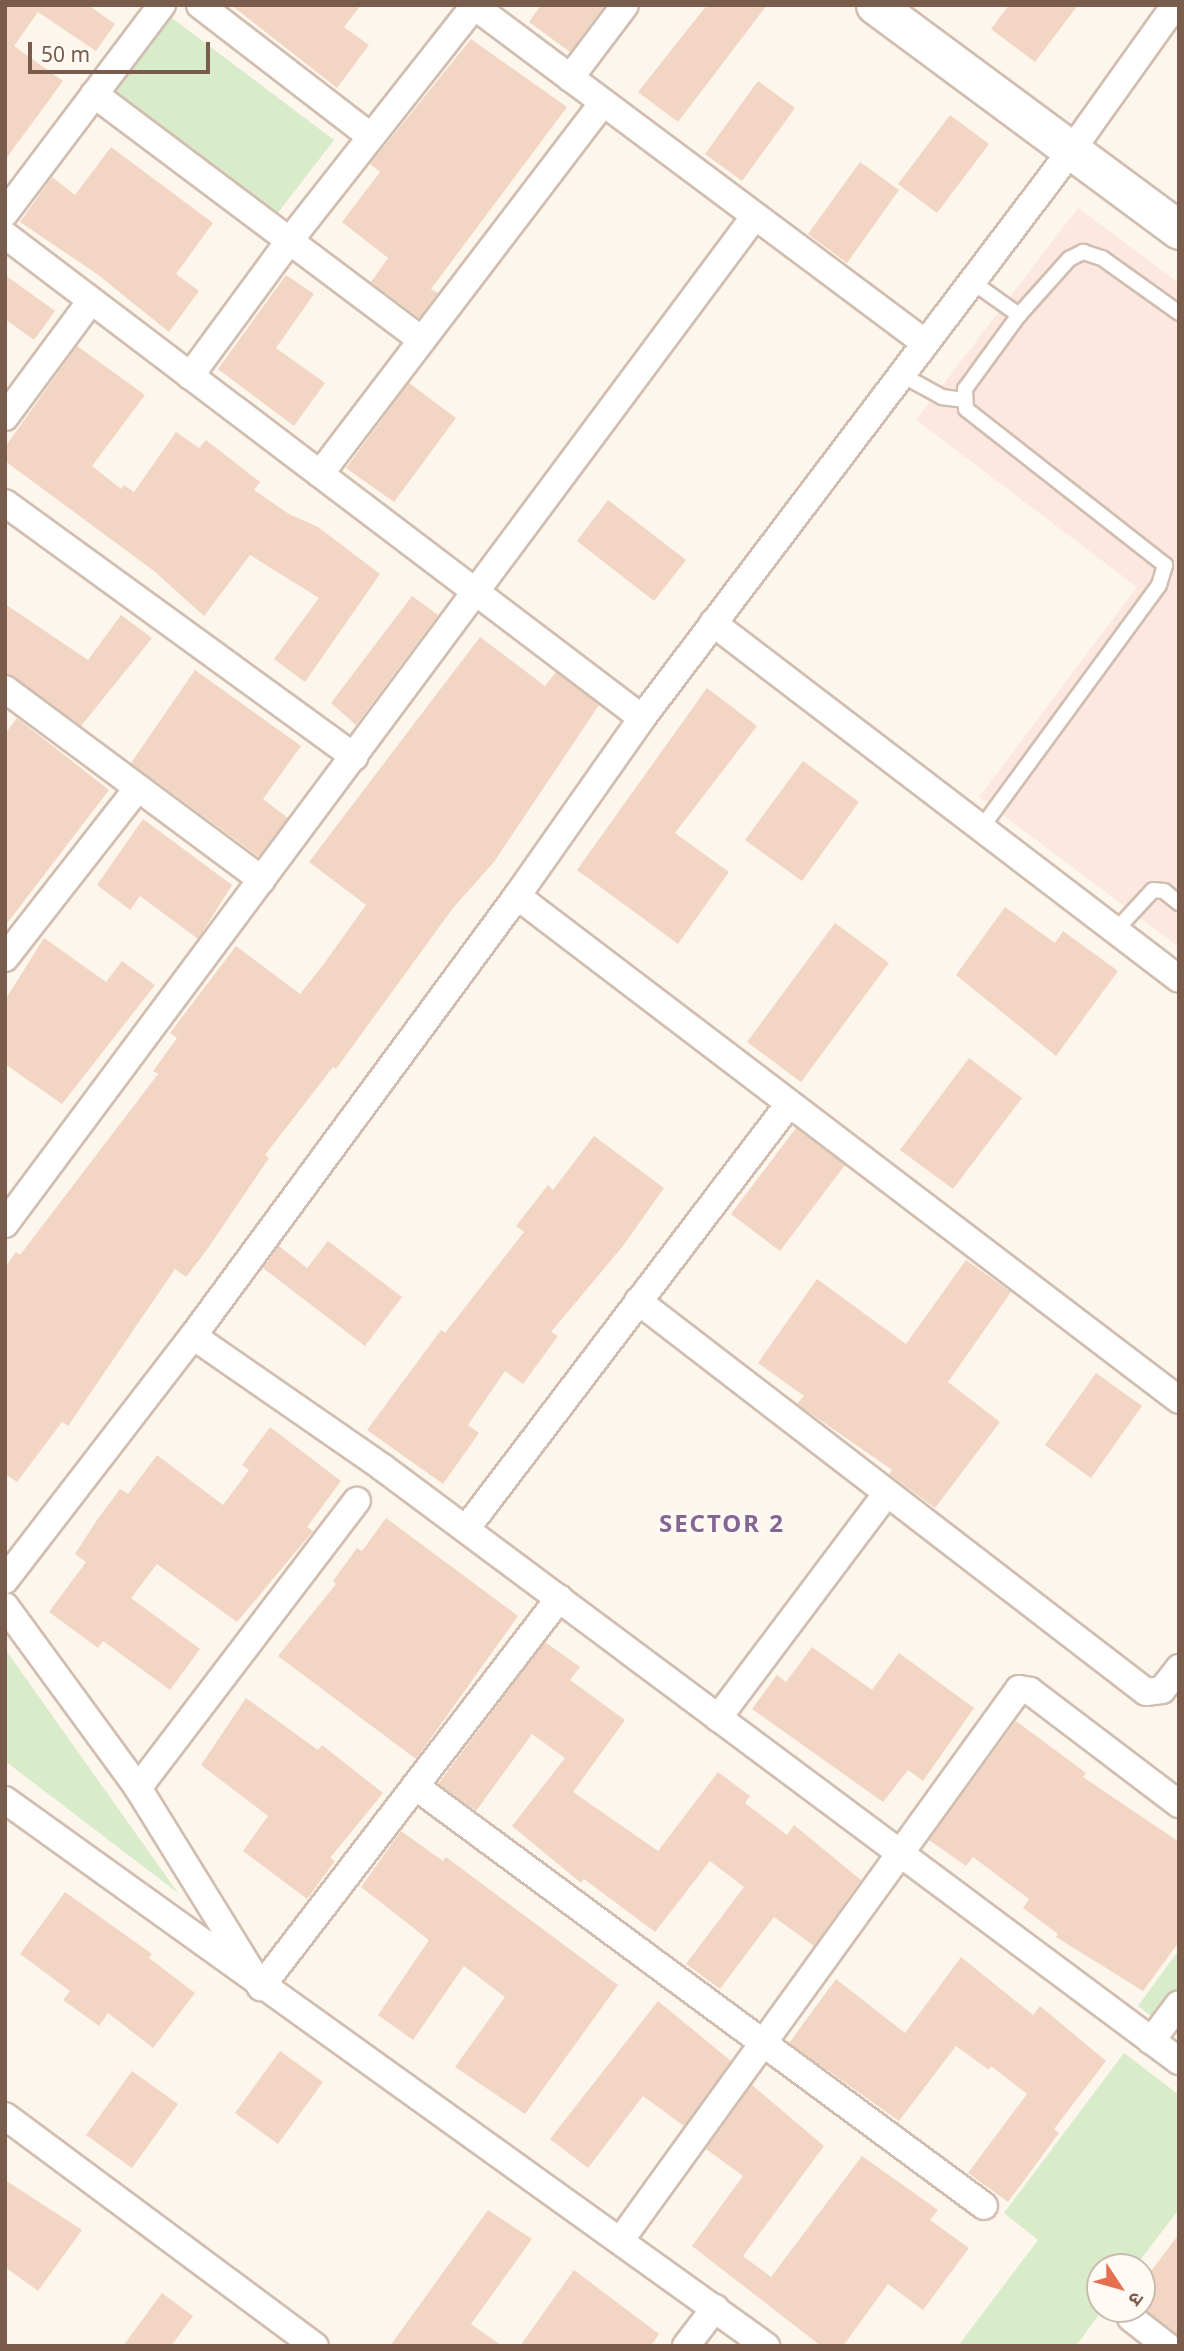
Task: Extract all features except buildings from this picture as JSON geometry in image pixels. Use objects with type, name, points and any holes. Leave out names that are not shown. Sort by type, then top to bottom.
[{"type":"street","points":[[5,213],[162,5]]},
{"type":"street","points":[[200,5],[370,135]]},
{"type":"street","points":[[570,78],[625,5]]},
{"type":"street","points":[[5,1580],[193,1336],[517,896],[642,718],[1071,151],[1175,5]]},
{"type":"street","points":[[190,376],[370,135],[474,6],[924,342]]},
{"type":"street","points":[[892,10],[1071,151],[1179,230]]},
{"type":"street","points":[[94,94],[422,340]]},
{"type":"street","points":[[320,474],[603,102]]},
{"type":"street","points":[[5,1224],[755,216]]},
{"type":"street","points":[[5,235],[642,718]]},
{"type":"street","points":[[5,417],[90,302]]},
{"type":"street","points":[[5,503],[354,757]]},
{"type":"street","points":[[713,623],[1179,979]]},
{"type":"street","points":[[7,694],[262,880]]},
{"type":"street","points":[[5,958],[138,788]]},
{"type":"street","points":[[517,896],[1179,1400]]},
{"type":"street","points":[[466,1529],[789,1104]]},
{"type":"street","points":[[638,1301],[1146,1692],[1161,1689],[1179,1668]]},
{"type":"street","points":[[193,1336],[466,1529],[1179,2062]]},
{"type":"street","points":[[718,1718],[886,1494]]},
{"type":"street","points":[[138,1788],[357,1501]]},
{"type":"street","points":[[261,1987],[559,1598]]},
{"type":"street","points":[[5,1606],[138,1788],[261,1987]]},
{"type":"street","points":[[620,2241],[765,2043],[898,1851],[1019,1689],[1030,1691],[1179,1804]]},
{"type":"street","points":[[415,1786],[984,2206]]},
{"type":"street","points":[[5,1800],[261,1987],[766,2346]]},
{"type":"street","points":[[1151,2041],[1179,2004]]},
{"type":"street","points":[[5,2116],[315,2346]]},
{"type":"street","points":[[686,2346],[715,2308]]},
{"type":"street","points":[[1137,2323],[1167,2346]]},
{"type":"lane","points":[[982,827],[1159,584],[1165,565],[966,409],[963,400],[965,389],[1019,315],[1069,258],[1083,252],[1102,258],[1179,313]]},
{"type":"lane","points":[[971,281],[1019,315]]},
{"type":"lane","points":[[902,375],[942,397],[963,400]]},
{"type":"lane","points":[[1116,930],[1153,890],[1164,891],[1179,903]]},
{"type":"shaded area","points":[[1078,208],[1179,283],[1179,947],[979,797],[1137,587],[916,420]]},
{"type":"green space","points":[[168,15],[334,140],[277,214],[112,89]]},
{"type":"green space","points":[[5,1649],[178,1893],[5,1761]]},
{"type":"green space","points":[[1179,1950],[1179,2037],[1138,2006]]},
{"type":"green space","points":[[1124,2053],[1179,2095],[1179,2209],[1146,2253],[1086,2253],[1086,2323],[1093,2323],[1076,2346],[958,2346],[1038,2240],[1004,2213]]},
{"type":"district","name":"SECTOR 2","points":[[722,1523]]}]
